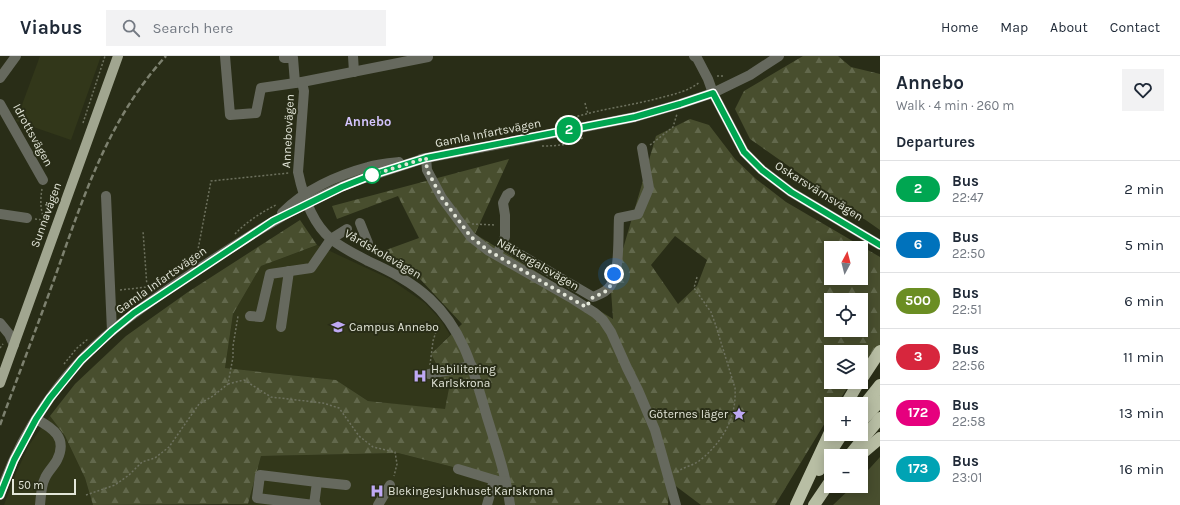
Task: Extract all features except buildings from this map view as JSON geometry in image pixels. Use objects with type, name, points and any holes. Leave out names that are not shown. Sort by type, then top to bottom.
[{"type":"highway","points":[[868,369],[880,351]]},
{"type":"highway","points":[[868,400],[880,385]]},
{"type":"highway","points":[[868,414],[880,401]]},
{"type":"highway","points":[[855,449],[880,418]]},
{"type":"highway","points":[[867,449],[880,438]]},
{"type":"highway","points":[[797,505],[826,441]]},
{"type":"highway","points":[[797,505],[838,441]]},
{"type":"highway","points":[[838,449],[845,441]]},
{"type":"highway","points":[[810,484],[824,467]]},
{"type":"highway","points":[[814,505],[824,491]]},
{"type":"main road","name":"Sunnavägen","points":[[0,383],[118,56]]},
{"type":"street","points":[[0,78],[16,56]]},
{"type":"street","name":"Annebovägen","points":[[225,56],[230,115],[256,113],[261,88],[354,72],[390,60],[428,57]]},
{"type":"street","points":[[284,56],[284,58],[293,58],[299,82]]},
{"type":"street","points":[[353,56],[354,72]]},
{"type":"street","name":"Oskarsvärnsvägen","points":[[694,56],[697,58],[708,79],[713,93],[744,152],[762,170],[791,192],[880,245]]},
{"type":"street","name":"Gamla Infartsvägen","points":[[0,495],[14,460],[36,419],[67,376],[81,360],[112,331],[159,295],[306,199],[426,158],[635,117],[680,104],[713,93],[750,75],[779,56]]},
{"type":"street","name":"Annebovägen","points":[[299,82],[304,91],[298,172],[306,199]]},
{"type":"street","name":"Idrottsvägen","points":[[0,104],[43,180]]},
{"type":"street","points":[[586,307],[593,297],[604,293],[611,285],[618,262],[619,218],[638,214],[650,188],[643,151]]},
{"type":"street","name":"Näktergalsvägen","points":[[426,158],[427,170],[442,198],[471,237],[496,255],[586,307],[603,320],[611,332],[626,368],[638,390],[654,430],[676,505]]},
{"type":"street","points":[[496,255],[505,237],[506,226],[503,203],[507,195],[510,193]]},
{"type":"street","points":[[106,196],[112,331]]},
{"type":"street","name":"Vårdskolevägen","points":[[306,199],[319,226],[331,239],[356,254],[396,274],[415,287],[430,299],[444,314],[457,332],[472,366],[497,448],[510,505]]},
{"type":"street","points":[[0,214],[27,218]]},
{"type":"street","points":[[360,223],[368,243]]},
{"type":"street","points":[[250,316],[260,318],[270,274],[311,268],[331,239],[347,229]]},
{"type":"street","points":[[502,244],[593,297]]},
{"type":"street","points":[[281,327],[288,271]]},
{"type":"street","points":[[0,323],[9,334],[14,345]]},
{"type":"street","points":[[429,374],[472,366]]},
{"type":"street","points":[[36,419],[55,431],[60,440],[58,459],[45,478],[40,505]]},
{"type":"street","points":[[458,470],[505,482]]},
{"type":"street","points":[[317,482],[315,505],[257,498],[260,475],[346,485]]},
{"type":"street","points":[[488,505],[494,480]]},
{"type":"street","points":[[378,505],[390,485]]},
{"type":"path","points":[[566,121],[588,114],[644,103],[676,94],[717,76],[729,76]]},
{"type":"path","points":[[585,103],[588,114]]},
{"type":"path","points":[[643,151],[673,127],[677,114]]},
{"type":"path","points":[[201,258],[196,262],[211,181],[298,172]]},
{"type":"path","points":[[43,180],[40,197],[43,214],[47,224]]},
{"type":"path","points":[[231,239],[240,228],[279,204]]},
{"type":"path","points":[[461,223],[506,226]]},
{"type":"path","points":[[110,291],[147,287],[143,231]]},
{"type":"path","points":[[669,480],[678,471],[698,462],[716,445],[727,429],[733,414],[736,397],[735,388],[711,312],[694,288],[697,278]]},
{"type":"path","points":[[228,384],[238,316]]},
{"type":"path","points":[[429,374],[433,341],[440,319]]},
{"type":"path","points":[[60,369],[77,348],[88,339]]},
{"type":"path","points":[[86,495],[115,485],[130,475],[142,462],[155,458],[169,447],[199,404],[213,396],[228,384],[244,380],[271,397],[323,403],[339,408],[359,436],[373,447],[395,452],[397,464],[390,485]]},
{"type":"shaded area","points":[[40,56],[101,56],[71,140],[16,121]]},
{"type":"shaded area","name":"Campus Annebo","points":[[317,245],[390,279],[425,303],[440,319],[450,335],[431,354],[449,388],[445,410],[368,401],[336,380],[225,368],[233,314],[261,266]]},
{"type":"shaded area","points":[[50,416],[65,436],[85,478],[93,505],[4,505],[16,473],[29,445]]},
{"type":"shaded area","name":"Blekingesjukhuset Karlskrona","points":[[398,453],[496,478],[509,505],[221,505],[248,504],[261,456]]},
{"type":"green space","points":[[803,56],[838,56],[851,67],[880,74],[880,230],[750,139],[735,109],[744,91]]},
{"type":"green space","points":[[690,119],[709,125],[735,159],[756,179],[786,202],[853,241],[824,241],[824,285],[868,285],[868,250],[880,257],[880,351],[868,365],[868,345],[824,345],[824,389],[847,389],[842,397],[824,397],[824,424],[775,505],[701,505],[669,481],[668,505],[509,505],[496,478],[398,453],[261,456],[248,504],[93,505],[85,478],[65,436],[50,416],[75,384],[126,336],[188,292],[300,220],[317,245],[261,266],[233,314],[225,368],[336,380],[368,401],[445,409],[449,388],[431,354],[462,324],[421,280],[375,254],[419,238],[398,196],[337,219],[332,206],[509,159],[475,234],[613,319],[611,290],[656,136]],"holes":[[[675,236],[707,260],[697,286],[678,304],[651,265]]]},
{"type":"green space","points":[[880,457],[880,505],[833,505],[846,493],[868,493],[868,470]]},
{"type":"railway","points":[[0,425],[76,218],[99,160],[128,106],[146,80],[166,56]]},
{"type":"bus line","name":"2","points":[[0,495],[14,460],[36,419],[50,398],[81,360],[134,313],[251,234],[273,221],[342,187],[372,175],[426,158],[635,117],[713,93],[744,152],[762,170],[791,192],[880,245]]},
{"type":"place","name":"Campus Annebo","points":[[338,327]]},
{"type":"place","name":"Habilitering Karlskrona","points":[[420,376]]},
{"type":"place","name":"Göternes läger","points":[[739,414]]},
{"type":"place","name":"Blekingesjukhuset Karlskrona","points":[[377,491]]},
{"type":"district","name":"Annebo","points":[[368,121]]},
{"type":"route","points":[[372,175],[426,158],[427,170],[442,198],[471,237],[489,251],[586,307],[593,297],[604,293],[611,285],[614,274]]}]
